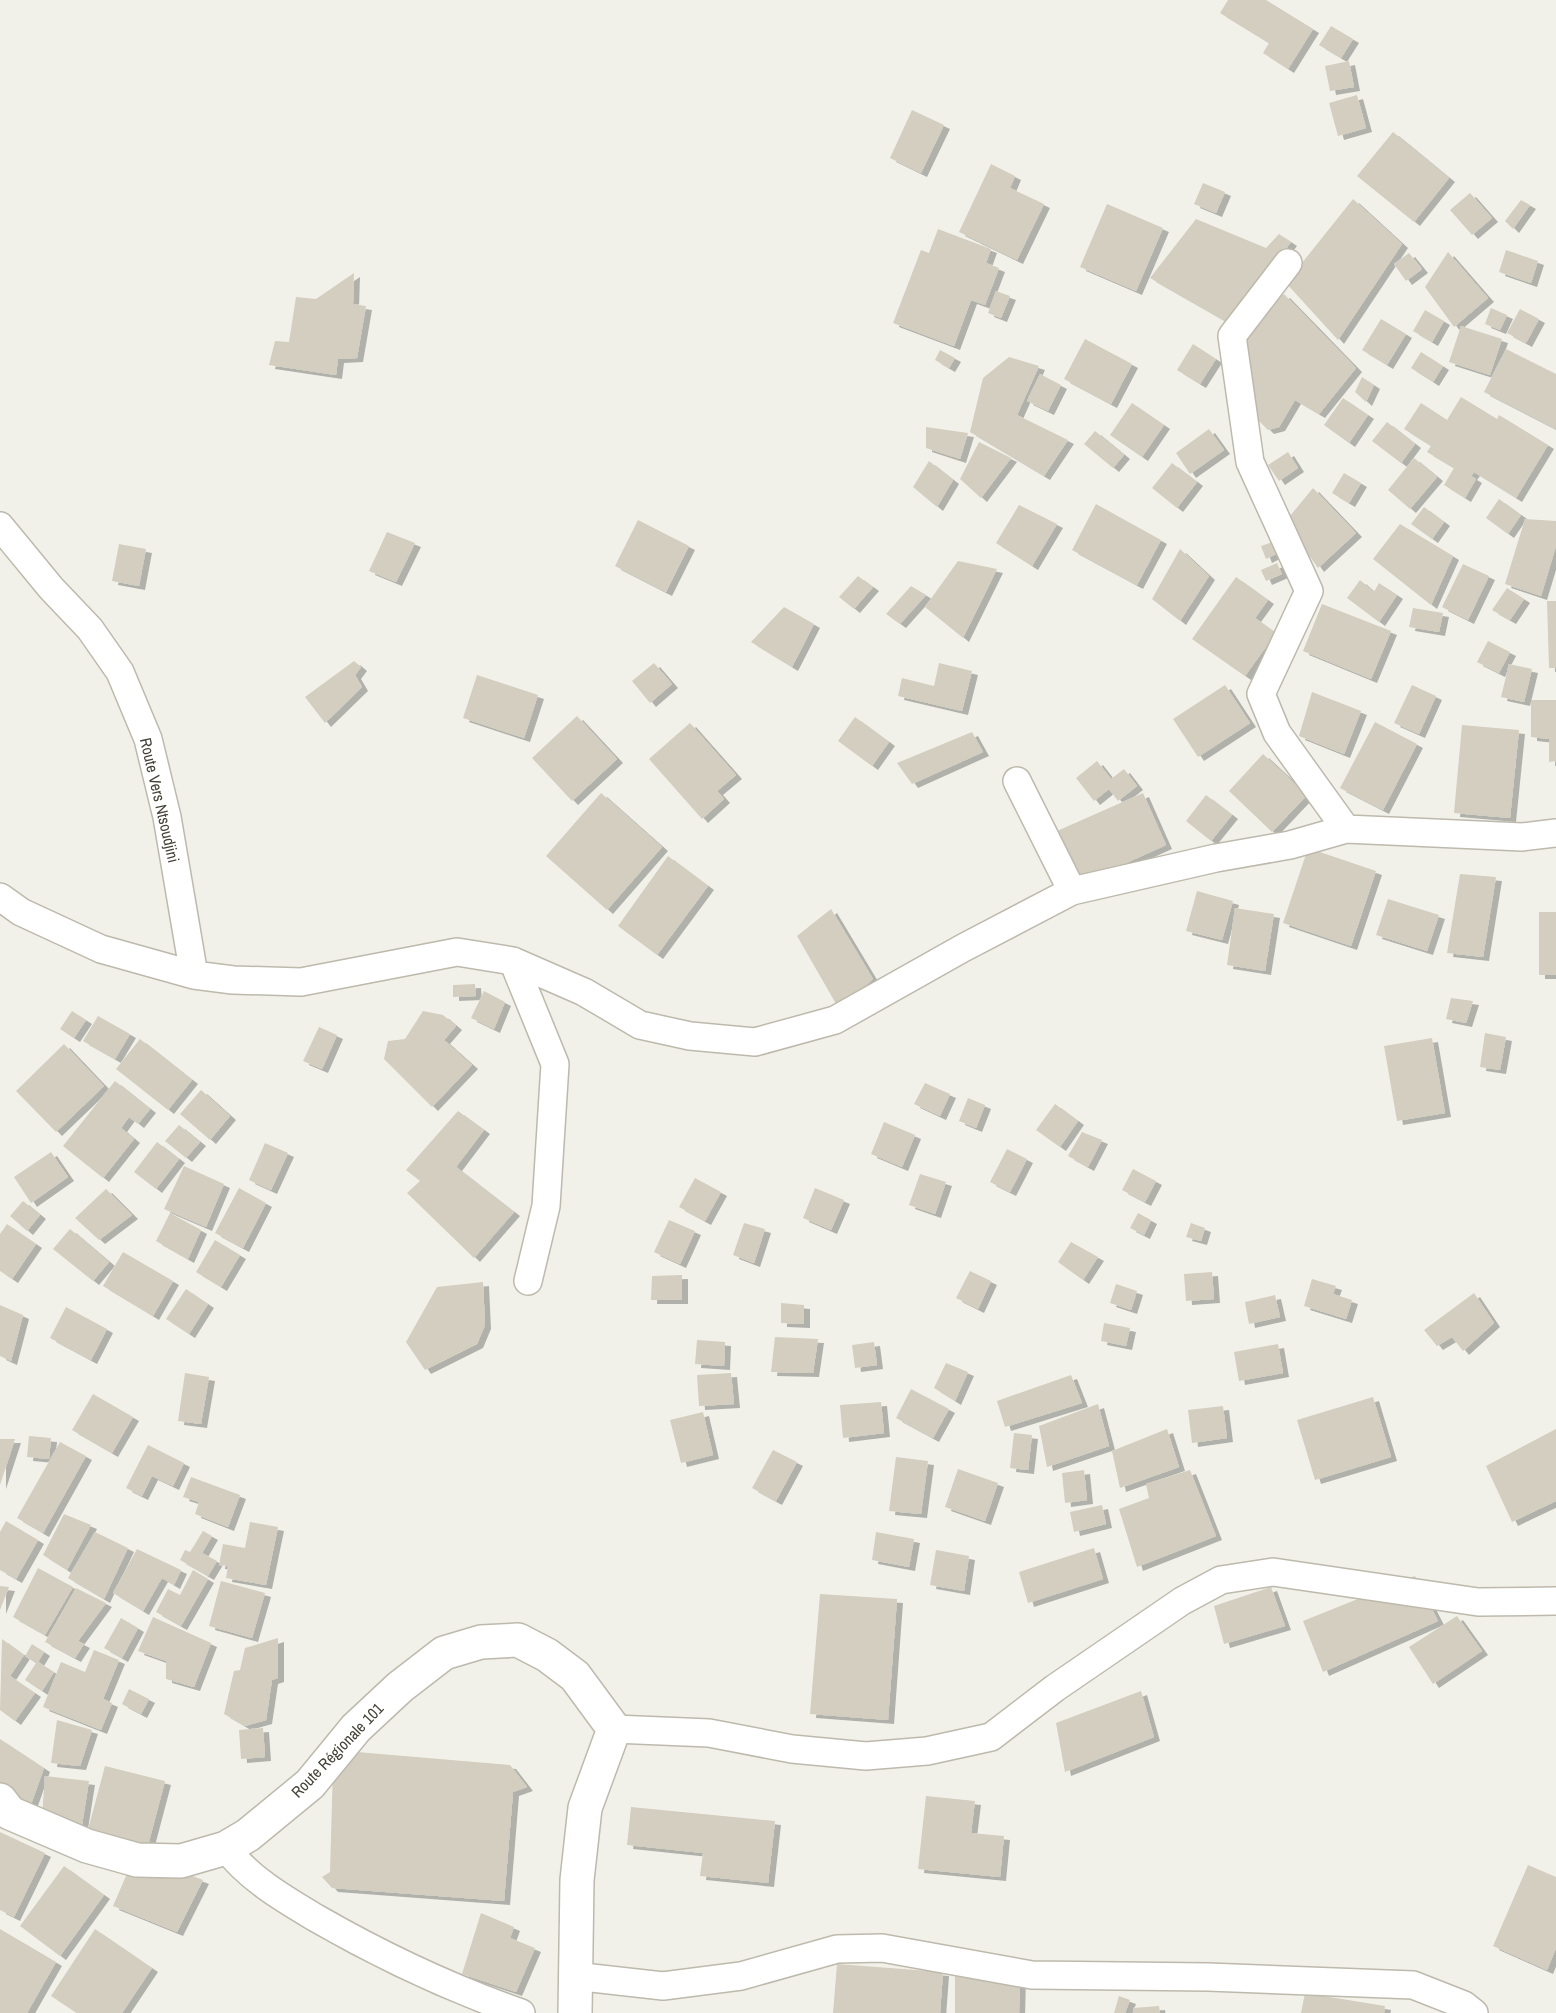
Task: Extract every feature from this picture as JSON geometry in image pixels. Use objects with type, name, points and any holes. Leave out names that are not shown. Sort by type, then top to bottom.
[{"type":"street","points":[[1288,263],[1232,336],[1250,462],[1309,591],[1261,694],[1277,733],[1346,829]]},
{"type":"street","name":"Route Vers Ntsoudjini","points":[[0,526],[51,588],[90,629],[120,672],[148,739],[167,817],[194,975]]},
{"type":"street","points":[[1017,782],[1072,891]]},
{"type":"street","points":[[0,897],[21,912],[101,949],[194,975],[233,981],[301,982],[458,952],[513,961],[584,992],[640,1025],[690,1036],[755,1042],[835,1020],[963,948],[1072,891],[1216,858],[1290,845],[1346,829],[1522,837],[1556,833]]},
{"type":"street","points":[[513,961],[555,1065],[546,1206],[528,1281]]},
{"type":"street","points":[[575,2013],[574,1976],[578,1880],[585,1808],[614,1728],[709,1733],[792,1749],[866,1756],[927,1751],[991,1737],[1055,1688],[1182,1602],[1221,1580],[1273,1572],[1479,1602],[1556,1601]]},
{"type":"street","name":"Route Régionale 101","points":[[0,1800],[10,1813],[87,1846],[137,1860],[181,1861],[226,1848],[248,1835],[310,1784],[356,1728],[400,1687],[444,1653],[481,1642],[518,1640],[547,1655],[576,1676],[614,1728]]},
{"type":"street","points":[[226,1848],[234,1859],[259,1881],[355,1941],[456,1990],[521,2013]]},
{"type":"street","points":[[574,1976],[663,1986],[741,1976],[837,1949],[882,1948],[1032,1975],[1208,1977],[1413,1985],[1464,2005],[1474,2013]]},
{"type":"building","points":[[1228,0],[1266,0],[1313,29],[1288,69],[1263,53],[1269,43],[1220,13]]},
{"type":"building","points":[[1331,26],[1353,39],[1341,58],[1319,45]]},
{"type":"building","points":[[1349,61],[1354,87],[1330,91],[1325,66]]},
{"type":"building","points":[[1357,95],[1366,128],[1338,136],[1329,103]]},
{"type":"building","points":[[912,110],[944,125],[921,173],[890,158]]},
{"type":"building","points":[[1393,132],[1449,178],[1414,222],[1357,176]]},
{"type":"building","points":[[991,164],[1015,176],[1010,188],[1044,204],[1017,260],[959,232]]},
{"type":"building","points":[[1203,183],[1225,192],[1216,213],[1194,204]]},
{"type":"building","points":[[1470,193],[1492,218],[1472,235],[1450,210]]},
{"type":"building","points":[[1353,199],[1402,244],[1338,340],[1286,283]]},
{"type":"building","points":[[1521,200],[1530,205],[1513,229],[1505,221]]},
{"type":"building","points":[[1107,204],[1163,228],[1136,291],[1080,267]]},
{"type":"building","points":[[1196,219],[1266,248],[1279,234],[1291,242],[1274,265],[1268,264],[1234,326],[1150,278]]},
{"type":"building","points":[[938,229],[991,249],[986,263],[999,268],[985,305],[971,300],[954,346],[893,323],[921,250],[929,253]]},
{"type":"building","points":[[1506,250],[1538,261],[1531,283],[1499,272]]},
{"type":"building","points":[[1448,252],[1488,298],[1454,327],[1425,287]]},
{"type":"building","points":[[1409,253],[1422,269],[1406,281],[1394,264]]},
{"type":"building","points":[[354,273],[353,304],[366,306],[357,358],[338,359],[336,375],[269,365],[275,341],[289,342],[296,297],[316,299]]},
{"type":"building","points":[[996,291],[1010,296],[1001,318],[988,313]]},
{"type":"building","points":[[1284,294],[1356,368],[1319,414],[1295,400],[1279,427],[1268,430],[1258,420],[1244,342],[1270,304]]},
{"type":"building","points":[[1491,308],[1507,315],[1500,330],[1485,324]]},
{"type":"building","points":[[1520,309],[1539,319],[1526,343],[1507,333]]},
{"type":"building","points":[[1425,310],[1444,321],[1432,342],[1413,331]]},
{"type":"building","points":[[1381,319],[1406,334],[1387,365],[1362,350]]},
{"type":"building","points":[[1461,326],[1502,339],[1490,375],[1449,362]]},
{"type":"building","points":[[1085,339],[1132,364],[1111,404],[1064,379]]},
{"type":"building","points":[[1193,344],[1216,359],[1200,384],[1177,370]]},
{"type":"building","points":[[1506,349],[1556,374],[1556,429],[1484,392]]},
{"type":"building","points":[[940,350],[955,358],[949,368],[935,360]]},
{"type":"building","points":[[1421,352],[1443,366],[1433,382],[1411,368]]},
{"type":"building","points":[[1009,357],[1039,366],[1017,415],[1068,440],[1044,476],[970,432],[983,378]]},
{"type":"building","points":[[1040,374],[1061,385],[1048,411],[1027,401]]},
{"type":"building","points":[[1362,377],[1374,385],[1366,402],[1355,392]]},
{"type":"building","points":[[1461,397],[1497,419],[1499,415],[1548,445],[1516,498],[1474,472],[1471,476],[1476,479],[1465,498],[1444,485],[1454,468],[1427,452],[1431,446],[1404,429],[1421,403],[1447,420]]},
{"type":"building","points":[[1343,398],[1368,415],[1349,443],[1324,425]]},
{"type":"building","points":[[1132,403],[1164,425],[1142,457],[1110,435]]},
{"type":"building","points":[[1387,422],[1415,444],[1401,463],[1372,441]]},
{"type":"building","points":[[926,427],[968,433],[960,459],[926,448]]},
{"type":"building","points":[[1209,429],[1224,450],[1190,474],[1176,453]]},
{"type":"building","points":[[1095,431],[1124,455],[1113,468],[1084,444]]},
{"type":"building","points":[[979,442],[1011,458],[981,498],[960,479]]},
{"type":"building","points":[[1288,452],[1298,468],[1279,481],[1268,465]]},
{"type":"building","points":[[1414,458],[1437,477],[1410,509],[1388,490]]},
{"type":"building","points":[[929,461],[953,480],[937,507],[913,487]]},
{"type":"building","points":[[1172,463],[1197,482],[1177,508],[1152,488]]},
{"type":"building","points":[[1344,473],[1361,483],[1349,503],[1332,493]]},
{"type":"building","points":[[1313,488],[1356,533],[1318,568],[1285,522]]},
{"type":"building","points":[[1499,499],[1521,515],[1508,534],[1486,518]]},
{"type":"building","points":[[1096,504],[1161,540],[1137,585],[1072,550]]},
{"type":"building","points":[[1019,505],[1057,524],[1032,566],[996,543]]},
{"type":"building","points":[[1424,507],[1444,522],[1432,539],[1411,524]]},
{"type":"building","points":[[1525,519],[1556,521],[1556,546],[1541,596],[1505,584]]},
{"type":"building","points":[[638,520],[689,546],[666,592],[615,566]]},
{"type":"building","points":[[1400,524],[1453,556],[1431,605],[1373,559]]},
{"type":"building","points":[[387,532],[415,543],[396,582],[369,571]]},
{"type":"building","points":[[1273,542],[1278,553],[1266,559],[1261,546]]},
{"type":"building","points":[[119,544],[146,549],[139,586],[112,581]]},
{"type":"building","points":[[1180,549],[1209,576],[1180,621],[1152,599]]},
{"type":"building","points":[[958,561],[997,569],[963,638],[925,607]]},
{"type":"building","points":[[1277,563],[1282,574],[1266,581],[1261,570]]},
{"type":"building","points":[[1463,564],[1489,576],[1468,620],[1442,607]]},
{"type":"building","points":[[858,576],[873,587],[854,609],[839,597]]},
{"type":"building","points":[[1236,577],[1268,600],[1255,618],[1276,633],[1245,676],[1192,639]]},
{"type":"building","points":[[1360,580],[1374,592],[1379,583],[1397,595],[1379,622],[1347,598]]},
{"type":"building","points":[[911,586],[926,595],[900,624],[886,614]]},
{"type":"building","points":[[1507,588],[1524,599],[1510,620],[1492,610]]},
{"type":"building","points":[[1547,601],[1556,601],[1556,668],[1549,668]]},
{"type":"building","points":[[1322,604],[1391,631],[1371,679],[1303,651]]},
{"type":"building","points":[[784,607],[814,624],[792,667],[751,642]]},
{"type":"building","points":[[1413,608],[1443,613],[1439,632],[1409,627]]},
{"type":"building","points":[[1488,641],[1510,652],[1499,673],[1477,662]]},
{"type":"building","points":[[354,661],[361,667],[355,675],[362,687],[325,723],[305,697]]},
{"type":"building","points":[[654,663],[672,684],[650,703],[632,681]]},
{"type":"building","points":[[939,663],[972,671],[962,711],[898,696],[902,678],[934,686]]},
{"type":"building","points":[[1509,664],[1532,669],[1524,702],[1501,697]]},
{"type":"building","points":[[477,675],[538,695],[524,738],[463,718]]},
{"type":"building","points":[[1225,685],[1250,723],[1198,757],[1173,719]]},
{"type":"building","points":[[1412,685],[1436,696],[1419,734],[1394,723]]},
{"type":"building","points":[[1312,692],[1361,711],[1344,754],[1299,736]]},
{"type":"building","points":[[1531,700],[1556,700],[1556,761],[1549,762],[1549,739],[1531,737]]},
{"type":"building","points":[[577,716],[617,759],[572,801],[532,758]]},
{"type":"building","points":[[855,717],[889,742],[872,766],[838,741]]},
{"type":"building","points":[[1375,722],[1417,744],[1383,810],[1340,788]]},
{"type":"building","points":[[690,723],[736,775],[717,791],[724,799],[702,819],[649,759]]},
{"type":"building","points":[[1462,725],[1519,730],[1510,818],[1454,813]]},
{"type":"building","points":[[972,732],[983,752],[912,784],[897,763]]},
{"type":"building","points":[[1263,754],[1307,795],[1272,832],[1229,791]]},
{"type":"building","points":[[1097,761],[1111,779],[1124,769],[1137,786],[1118,801],[1109,789],[1094,801],[1076,778]]},
{"type":"building","points":[[601,793],[662,847],[607,910],[546,856]]},
{"type":"building","points":[[1143,793],[1166,845],[1080,884],[1057,831]]},
{"type":"building","points":[[1206,795],[1232,815],[1211,841],[1186,821]]},
{"type":"building","points":[[1308,848],[1376,871],[1351,946],[1283,923]]},
{"type":"building","points":[[668,856],[708,886],[657,955],[618,926]]},
{"type":"building","points":[[1460,874],[1496,877],[1483,957],[1447,953]]},
{"type":"building","points":[[1197,891],[1233,901],[1222,940],[1186,931]]},
{"type":"building","points":[[1388,899],[1439,915],[1427,951],[1376,935]]},
{"type":"building","points":[[1235,908],[1274,914],[1265,971],[1227,965]]},
{"type":"building","points":[[831,909],[873,979],[839,1009],[797,936]]},
{"type":"building","points":[[1539,912],[1556,912],[1556,975],[1539,975]]},
{"type":"building","points":[[475,984],[476,996],[453,997],[453,985]]},
{"type":"building","points":[[484,991],[505,1002],[494,1029],[471,1018]]},
{"type":"building","points":[[1451,998],[1473,1001],[1466,1023],[1446,1019]]},
{"type":"building","points":[[72,1011],[86,1020],[74,1038],[60,1029]]},
{"type":"building","points":[[423,1011],[443,1015],[456,1026],[444,1040],[472,1065],[432,1107],[384,1059],[388,1041],[405,1039]]},
{"type":"building","points":[[98,1016],[130,1034],[115,1059],[83,1041]]},
{"type":"building","points":[[319,1027],[337,1035],[322,1069],[303,1061]]},
{"type":"building","points":[[1485,1033],[1506,1037],[1500,1070],[1480,1067]]},
{"type":"building","points":[[1432,1038],[1445,1113],[1397,1121],[1384,1046]]},
{"type":"building","points":[[140,1039],[192,1080],[168,1110],[116,1069]]},
{"type":"building","points":[[64,1044],[104,1086],[56,1132],[16,1091]]},
{"type":"building","points":[[115,1081],[150,1109],[138,1124],[129,1117],[121,1128],[134,1139],[103,1178],[63,1146]]},
{"type":"building","points":[[925,1083],[950,1094],[940,1116],[914,1104]]},
{"type":"building","points":[[201,1090],[230,1116],[210,1140],[180,1114]]},
{"type":"building","points":[[968,1098],[985,1105],[976,1128],[959,1121]]},
{"type":"building","points":[[1055,1104],[1078,1121],[1060,1147],[1036,1130]]},
{"type":"building","points":[[458,1111],[484,1130],[456,1167],[514,1212],[474,1258],[407,1193],[420,1181],[406,1170]]},
{"type":"building","points":[[884,1122],[915,1135],[902,1167],[871,1154]]},
{"type":"building","points":[[179,1125],[200,1142],[186,1158],[165,1141]]},
{"type":"building","points":[[1082,1132],[1102,1140],[1088,1167],[1068,1156]]},
{"type":"building","points":[[157,1142],[179,1159],[156,1189],[134,1172]]},
{"type":"building","points":[[265,1143],[288,1153],[271,1190],[249,1180]]},
{"type":"building","points":[[1007,1149],[1027,1159],[1010,1192],[990,1182]]},
{"type":"building","points":[[51,1152],[68,1177],[31,1203],[14,1177]]},
{"type":"building","points":[[184,1166],[224,1184],[206,1227],[164,1209]]},
{"type":"building","points":[[1133,1169],[1156,1181],[1145,1202],[1122,1190]]},
{"type":"building","points":[[920,1174],[946,1182],[935,1214],[909,1205]]},
{"type":"building","points":[[695,1178],[721,1192],[705,1221],[679,1207]]},
{"type":"building","points":[[239,1188],[266,1203],[243,1248],[215,1233]]},
{"type":"building","points":[[815,1188],[844,1200],[831,1230],[803,1218]]},
{"type":"building","points":[[106,1189],[132,1215],[99,1240],[75,1218]]},
{"type":"building","points":[[23,1201],[40,1215],[27,1231],[10,1216]]},
{"type":"building","points":[[170,1213],[201,1230],[188,1259],[156,1241]]},
{"type":"building","points":[[1138,1213],[1151,1220],[1144,1235],[1130,1228]]},
{"type":"building","points":[[669,1220],[695,1231],[680,1264],[654,1252]]},
{"type":"building","points":[[744,1223],[765,1229],[754,1263],[733,1255]]},
{"type":"building","points":[[1191,1223],[1205,1228],[1201,1241],[1186,1237]]},
{"type":"building","points":[[7,1224],[36,1244],[12,1279],[0,1271],[0,1234]]},
{"type":"building","points":[[70,1229],[109,1262],[93,1281],[53,1249]]},
{"type":"building","points":[[215,1240],[240,1255],[221,1287],[196,1272]]},
{"type":"building","points":[[1071,1242],[1098,1257],[1083,1280],[1058,1262]]},
{"type":"building","points":[[123,1252],[173,1281],[153,1316],[103,1286]]},
{"type":"building","points":[[970,1271],[991,1281],[978,1309],[956,1298]]},
{"type":"building","points":[[1212,1272],[1214,1299],[1186,1301],[1184,1274]]},
{"type":"building","points":[[682,1275],[682,1300],[651,1300],[652,1276]]},
{"type":"building","points":[[1312,1279],[1336,1286],[1333,1294],[1352,1300],[1346,1319],[1304,1306]]},
{"type":"building","points":[[483,1282],[485,1325],[477,1344],[425,1370],[406,1342],[437,1287]]},
{"type":"building","points":[[1116,1284],[1137,1291],[1131,1310],[1110,1303]]},
{"type":"building","points":[[186,1289],[208,1304],[189,1334],[166,1319]]},
{"type":"building","points":[[1474,1293],[1494,1323],[1463,1351],[1452,1337],[1437,1346],[1424,1330]]},
{"type":"building","points":[[1275,1295],[1280,1317],[1249,1324],[1245,1302]]},
{"type":"building","points":[[781,1303],[804,1305],[804,1324],[781,1323]]},
{"type":"building","points":[[0,1305],[23,1315],[11,1361],[0,1356]]},
{"type":"building","points":[[66,1307],[107,1329],[91,1360],[50,1338]]},
{"type":"building","points":[[1104,1323],[1130,1328],[1126,1346],[1101,1341]]},
{"type":"building","points":[[775,1337],[818,1339],[813,1373],[771,1372]]},
{"type":"building","points":[[697,1340],[725,1342],[724,1366],[695,1364]]},
{"type":"building","points":[[874,1342],[877,1365],[855,1368],[852,1345]]},
{"type":"building","points":[[1278,1344],[1283,1373],[1239,1381],[1234,1352]]},
{"type":"building","points":[[946,1363],[968,1372],[955,1401],[934,1388]]},
{"type":"building","points":[[185,1373],[209,1377],[201,1424],[178,1421]]},
{"type":"building","points":[[731,1373],[734,1404],[699,1406],[697,1375]]},
{"type":"building","points":[[1071,1375],[1082,1403],[1005,1427],[997,1401]]},
{"type":"building","points":[[911,1389],[949,1409],[933,1438],[896,1418]]},
{"type":"building","points":[[93,1394],[133,1417],[112,1453],[72,1430]]},
{"type":"building","points":[[1373,1397],[1391,1457],[1315,1480],[1297,1420]]},
{"type":"building","points":[[881,1402],[884,1433],[843,1438],[840,1405]]},
{"type":"building","points":[[1098,1404],[1109,1446],[1047,1467],[1039,1426]]},
{"type":"building","points":[[1223,1406],[1227,1438],[1192,1443],[1188,1410]]},
{"type":"building","points":[[703,1412],[713,1455],[681,1463],[670,1420]]},
{"type":"building","points":[[1167,1429],[1179,1467],[1120,1488],[1112,1451]]},
{"type":"building","points":[[1556,1429],[1556,1501],[1512,1522],[1486,1466]]},
{"type":"building","points":[[1014,1433],[1032,1435],[1028,1470],[1010,1468]]},
{"type":"building","points":[[29,1436],[51,1438],[49,1459],[27,1457]]},
{"type":"building","points":[[0,1439],[15,1439],[0,1485]]},
{"type":"building","points":[[60,1442],[86,1456],[43,1533],[17,1518]]},
{"type":"building","points":[[148,1445],[184,1463],[173,1486],[152,1476],[142,1496],[126,1488]]},
{"type":"building","points":[[773,1450],[797,1462],[776,1501],[752,1488]]},
{"type":"building","points":[[896,1457],[928,1461],[921,1514],[889,1511]]},
{"type":"building","points":[[958,1469],[998,1483],[985,1521],[945,1507]]},
{"type":"building","points":[[1084,1470],[1087,1500],[1065,1503],[1062,1473]]},
{"type":"building","points":[[1190,1470],[1216,1536],[1137,1567],[1119,1509],[1149,1498],[1146,1484]]},
{"type":"building","points":[[191,1477],[240,1495],[228,1527],[195,1514],[199,1502],[183,1497]]},
{"type":"building","points":[[1102,1505],[1106,1524],[1074,1532],[1070,1512]]},
{"type":"building","points":[[64,1514],[91,1525],[67,1570],[43,1555]]},
{"type":"building","points":[[6,1521],[38,1540],[16,1579],[0,1570],[0,1532]]},
{"type":"building","points":[[250,1522],[278,1527],[266,1585],[226,1578],[228,1566],[219,1565],[223,1544],[245,1548]]},
{"type":"building","points":[[203,1531],[212,1536],[202,1553],[217,1561],[208,1576],[180,1560],[185,1550],[190,1552]]},
{"type":"building","points":[[95,1532],[128,1548],[104,1599],[68,1578]]},
{"type":"building","points":[[876,1532],[914,1539],[909,1567],[872,1560]]},
{"type":"building","points":[[1094,1548],[1103,1579],[1028,1603],[1019,1572]]},
{"type":"building","points":[[137,1549],[181,1570],[174,1585],[162,1578],[143,1611],[113,1593]]},
{"type":"building","points":[[936,1550],[969,1556],[964,1591],[930,1585]]},
{"type":"building","points":[[38,1568],[73,1587],[45,1635],[13,1617]]},
{"type":"building","points":[[193,1570],[208,1579],[181,1626],[156,1612],[168,1589],[180,1595]]},
{"type":"building","points":[[1415,1576],[1438,1621],[1323,1672],[1303,1621]]},
{"type":"building","points":[[221,1581],[265,1593],[252,1638],[209,1626]]},
{"type":"building","points":[[0,1586],[9,1587],[0,1610]]},
{"type":"building","points":[[1271,1587],[1285,1626],[1224,1644],[1214,1606]]},
{"type":"building","points":[[76,1588],[106,1603],[78,1641],[84,1644],[75,1658],[45,1642]]},
{"type":"building","points":[[820,1594],[897,1599],[888,1720],[810,1714]]},
{"type":"building","points":[[1457,1616],[1482,1651],[1433,1684],[1409,1647]]},
{"type":"building","points":[[153,1617],[211,1643],[194,1687],[166,1679],[166,1661],[138,1651]]},
{"type":"building","points":[[121,1618],[138,1628],[122,1658],[104,1648]]},
{"type":"building","points":[[278,1638],[278,1678],[272,1680],[266,1720],[245,1726],[224,1714],[234,1671],[240,1670],[245,1648]]},
{"type":"building","points":[[2,1639],[24,1655],[10,1676],[35,1693],[15,1721],[0,1710]]},
{"type":"building","points":[[32,1644],[44,1652],[38,1662],[54,1672],[42,1691],[25,1680],[36,1663],[25,1656]]},
{"type":"building","points":[[94,1650],[119,1660],[103,1699],[112,1703],[101,1730],[43,1707],[61,1662],[85,1672]]},
{"type":"building","points":[[129,1689],[149,1699],[141,1714],[122,1704]]},
{"type":"building","points":[[1141,1691],[1154,1737],[1065,1772],[1056,1723]]},
{"type":"building","points":[[57,1720],[92,1730],[80,1766],[51,1763]]},
{"type":"building","points":[[263,1728],[265,1757],[241,1759],[239,1730]]},
{"type":"building","points":[[0,1739],[44,1768],[28,1813],[0,1789]]},
{"type":"building","points":[[357,1752],[510,1765],[527,1787],[513,1792],[504,1901],[332,1888],[322,1877],[330,1872],[333,1767]]},
{"type":"building","points":[[105,1766],[165,1781],[146,1853],[86,1837]]},
{"type":"building","points":[[45,1776],[89,1781],[82,1825],[42,1816]]},
{"type":"building","points":[[926,1796],[975,1801],[971,1833],[1004,1836],[1000,1877],[918,1869]]},
{"type":"building","points":[[631,1807],[775,1821],[768,1883],[700,1876],[703,1853],[627,1845]]},
{"type":"building","points":[[0,1832],[45,1853],[14,1917],[0,1910]]},
{"type":"building","points":[[1528,1865],[1556,1877],[1556,1948],[1547,1970],[1493,1946]]},
{"type":"building","points":[[64,1866],[104,1895],[60,1956],[20,1926]]},
{"type":"building","points":[[166,1866],[203,1880],[177,1932],[113,1906],[129,1869]]},
{"type":"building","points":[[481,1913],[514,1927],[510,1938],[535,1948],[516,1992],[462,1974]]},
{"type":"building","points":[[0,1929],[56,1962],[27,2013],[0,2013]]},
{"type":"building","points":[[95,1929],[152,1968],[122,2013],[77,2013],[51,1996]]},
{"type":"building","points":[[837,1964],[943,1972],[940,2013],[833,2013]]},
{"type":"building","points":[[955,1974],[1020,1974],[1019,2013],[955,2013]]},
{"type":"building","points":[[1305,1993],[1385,2006],[1384,2013],[1301,2013]]},
{"type":"building","points":[[1119,1996],[1130,2000],[1125,2013],[1114,2013]]},
{"type":"building","points":[[1159,2006],[1160,2013],[1133,2013],[1133,2008]]}]
